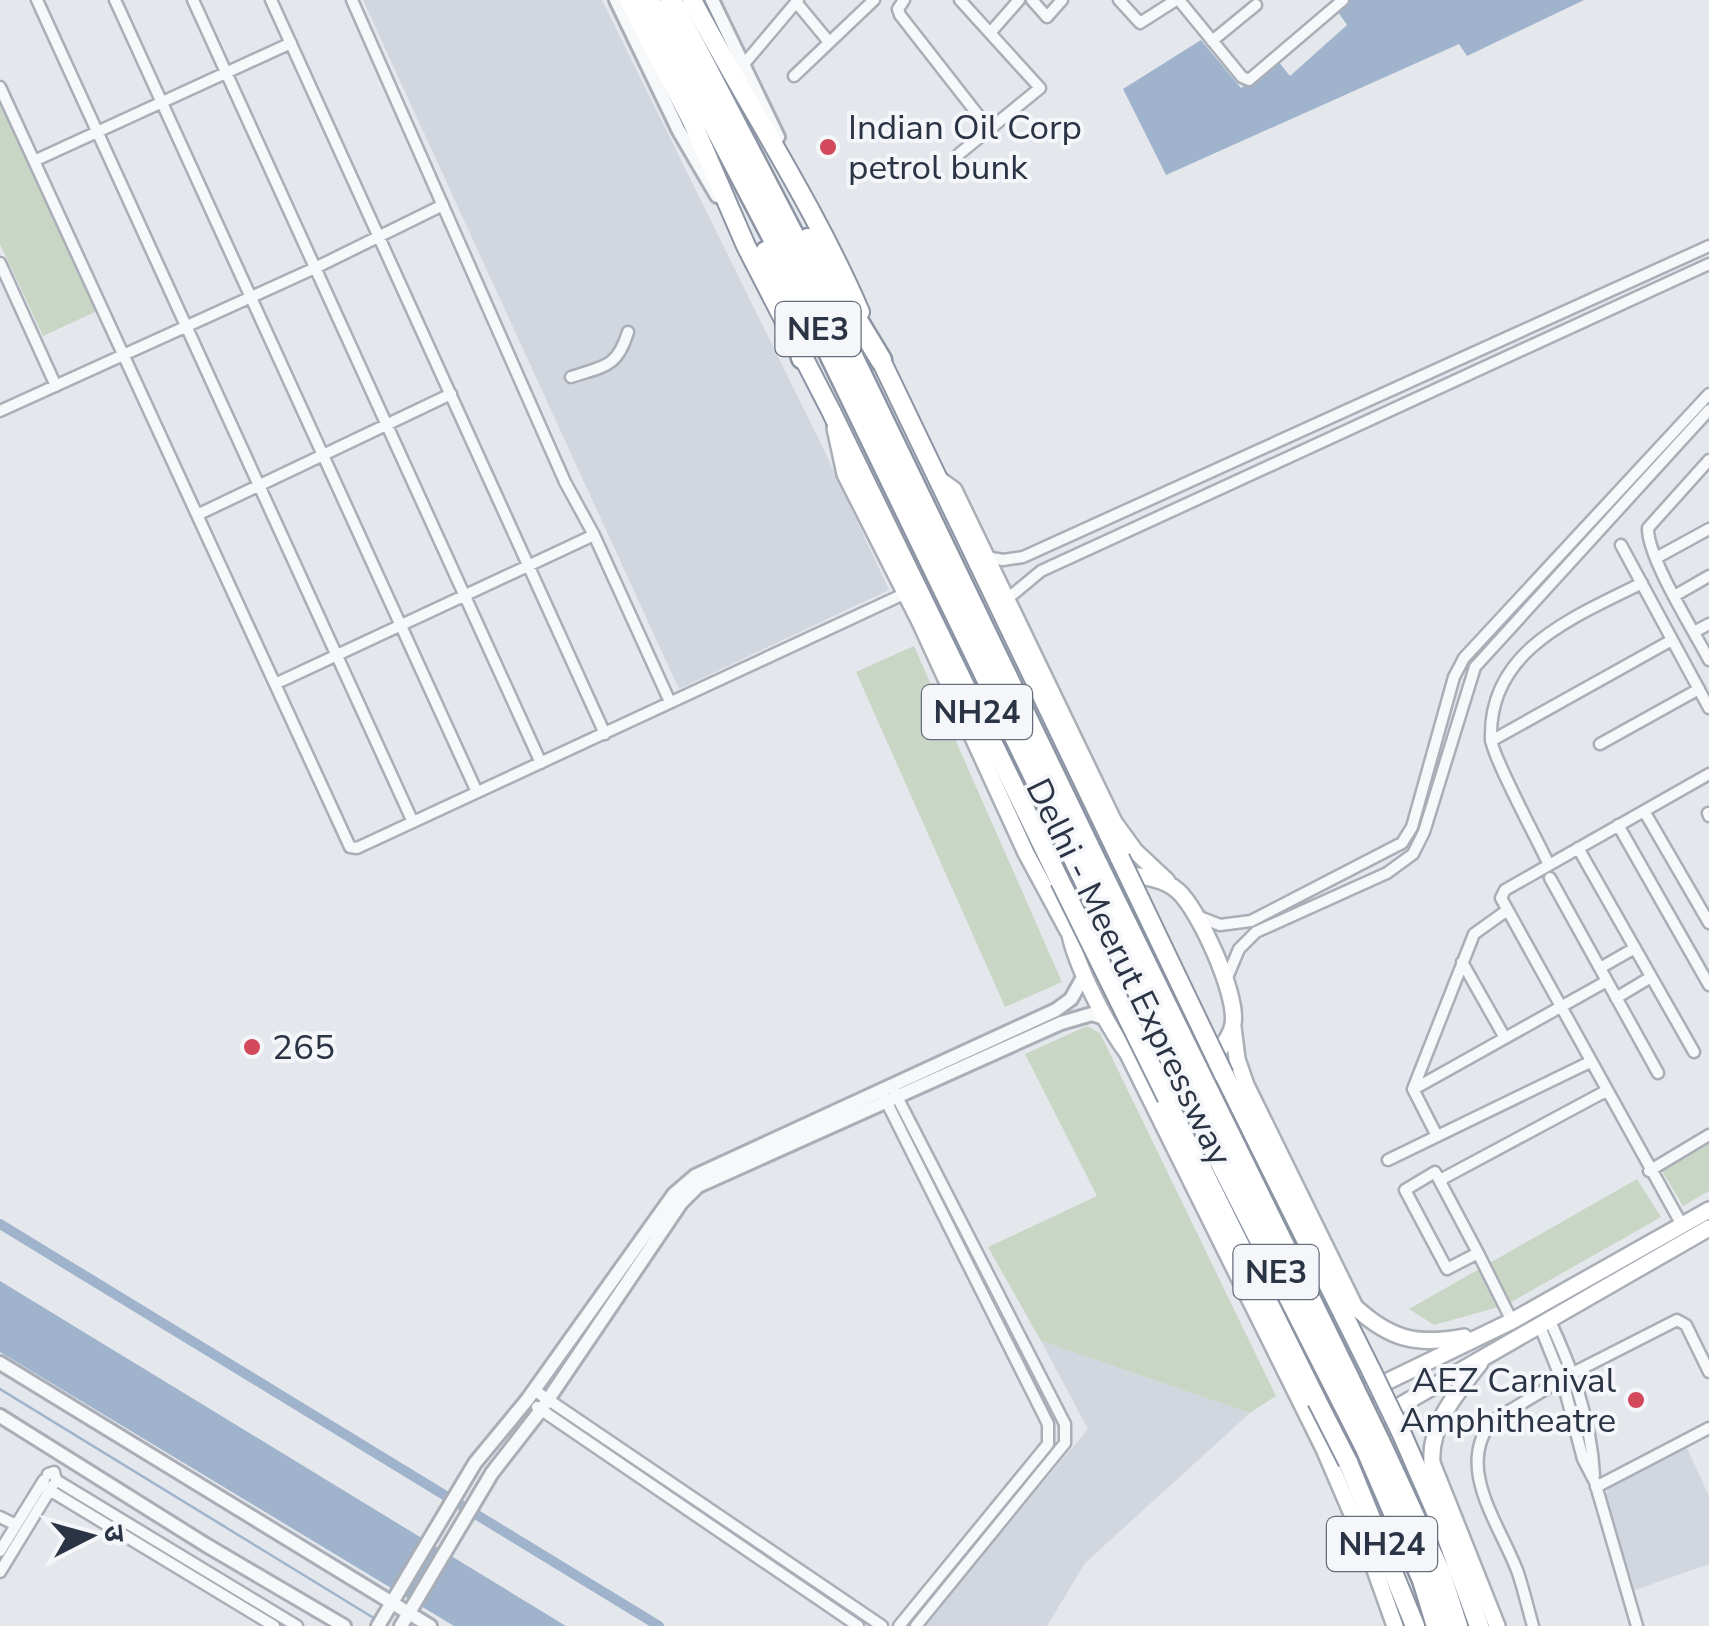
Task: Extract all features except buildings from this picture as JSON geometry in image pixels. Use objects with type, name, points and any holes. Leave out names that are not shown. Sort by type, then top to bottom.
[{"type":"highway","points":[[629,0],[691,119],[746,246],[802,358]]},
{"type":"highway","name":"Delhi - Meerut Expressway","points":[[649,0],[801,250],[987,658],[1226,1150],[1440,1574],[1457,1626]]},
{"type":"highway","name":"Delhi - Meerut Expressway","points":[[671,0],[710,98]]},
{"type":"highway","points":[[692,0],[792,175],[844,276],[935,476],[979,556],[1401,1432],[1446,1534],[1479,1626]]},
{"type":"highway","points":[[710,98],[790,307],[802,358]]},
{"type":"highway","points":[[710,98],[881,360]]},
{"type":"highway","name":"NH24","points":[[802,358],[1341,1447],[1415,1626]]},
{"type":"highway","name":"Delhi - Meerut Expressway","points":[[1373,1444],[1437,1626]]},
{"type":"main road","points":[[831,412],[845,474],[906,594],[1026,853],[1068,931],[1117,1041],[1137,1063],[1156,1072],[1190,1070],[1216,1053],[1233,1027]]},
{"type":"main road","points":[[979,556],[1006,600],[1114,822],[1135,851],[1178,890],[1226,980],[1234,1012],[1237,1059],[1246,1085],[1355,1306],[1381,1329],[1405,1339],[1444,1341],[1486,1334]]},
{"type":"main road","points":[[1068,931],[1069,916],[1078,898],[1095,884],[1120,874],[1150,877],[1178,890]]},
{"type":"main road","points":[[1126,1050],[1324,1449],[1395,1626]]},
{"type":"main road","points":[[1324,1449],[1544,1321],[1685,1233],[1709,1210]]},
{"type":"main road","points":[[1309,1420],[1685,1233],[1709,1228]]},
{"type":"main road","points":[[1489,1352],[1452,1398],[1431,1447],[1432,1463],[1497,1626]]},
{"type":"street","points":[[38,0],[412,820]]},
{"type":"street","points":[[115,0],[476,790]]},
{"type":"street","points":[[194,0],[540,763]]},
{"type":"street","points":[[272,0],[605,734]]},
{"type":"street","points":[[352,0],[565,482],[594,534],[670,702]]},
{"type":"street","points":[[616,0],[679,131],[746,246]]},
{"type":"street","points":[[712,0],[792,175]]},
{"type":"street","points":[[794,76],[874,0]]},
{"type":"street","points":[[904,0],[900,14],[989,130]]},
{"type":"street","points":[[959,154],[1040,88],[960,0]]},
{"type":"street","points":[[990,33],[1020,0]]},
{"type":"street","points":[[1032,0],[1047,17],[1062,0]]},
{"type":"street","points":[[1119,0],[1140,23],[1177,0],[1242,77],[1249,80],[1343,0]]},
{"type":"street","points":[[744,64],[797,1],[830,42]]},
{"type":"street","points":[[1212,41],[1256,5]]},
{"type":"street","points":[[34,161],[291,43]]},
{"type":"street","points":[[0,87],[350,847],[357,848],[906,594]]},
{"type":"street","points":[[0,411],[315,268],[444,204]]},
{"type":"street","points":[[979,556],[1003,560],[1022,557],[1709,246]]},
{"type":"street","points":[[1006,600],[1041,571],[1709,264]]},
{"type":"street","points":[[1,267],[56,386]]},
{"type":"street","points":[[571,376],[611,364],[618,358],[628,332]]},
{"type":"street","points":[[197,515],[451,394]]},
{"type":"street","points":[[1192,913],[1220,925],[1241,924],[1402,843],[1412,827],[1454,677],[1467,654],[1709,394]]},
{"type":"street","points":[[1226,980],[1239,949],[1256,932],[1388,873],[1413,854],[1424,832],[1474,667],[1709,410]]},
{"type":"street","points":[[1708,465],[1648,528],[1656,558],[1709,660]]},
{"type":"street","points":[[1656,558],[1709,529]]},
{"type":"street","points":[[275,684],[594,534]]},
{"type":"street","points":[[1621,545],[1709,708]]},
{"type":"street","points":[[1676,595],[1709,576]]},
{"type":"street","points":[[1549,865],[1490,742],[1499,685],[1528,648],[1552,629],[1642,583]]},
{"type":"street","points":[[1694,632],[1709,624]]},
{"type":"street","points":[[1490,742],[1672,640]]},
{"type":"street","points":[[1600,744],[1699,690]]},
{"type":"street","points":[[1709,774],[1505,890],[1501,898],[1685,1233],[1709,1238]]},
{"type":"street","points":[[1644,811],[1709,923]]},
{"type":"street","points":[[1618,826],[1709,985]]},
{"type":"street","points":[[1578,848],[1694,1052]]},
{"type":"street","points":[[1374,859],[1388,873]]},
{"type":"street","points":[[1550,878],[1658,1073]]},
{"type":"street","points":[[1437,1136],[1414,1089],[1476,931],[1506,911]]},
{"type":"street","points":[[1600,968],[1635,948]]},
{"type":"street","points":[[1462,962],[1504,1038]]},
{"type":"street","points":[[407,1616],[492,1474],[545,1405],[681,1203],[698,1186],[1056,1010],[1072,999],[1085,974]]},
{"type":"street","points":[[1616,998],[1652,977]]},
{"type":"street","points":[[1414,1089],[1607,981]]},
{"type":"street","points":[[378,1626],[475,1464],[531,1395],[674,1194],[695,1176],[1070,1019],[1092,1014],[1107,1019]]},
{"type":"street","points":[[1388,1160],[1590,1062]]},
{"type":"street","points":[[1440,1180],[1606,1092]]},
{"type":"street","points":[[888,1094],[1050,1434],[1048,1444],[899,1626]]},
{"type":"street","points":[[888,1094],[1065,1424],[1066,1434],[1065,1443],[916,1626]]},
{"type":"street","points":[[1650,1171],[1709,1135]]},
{"type":"street","points":[[1478,1253],[1445,1269],[1406,1190],[1434,1172],[1440,1180],[1478,1253],[1512,1321]]},
{"type":"street","points":[[1533,1626],[1517,1572],[1482,1492],[1476,1468],[1477,1446],[1492,1421],[1573,1373],[1677,1320],[1686,1325],[1709,1372]]},
{"type":"street","points":[[1544,1321],[1573,1373],[1593,1455],[1595,1485]]},
{"type":"street","points":[[1544,1321],[1637,1626]]},
{"type":"street","points":[[0,1363],[391,1602],[407,1616],[430,1626]]},
{"type":"street","points":[[531,1395],[858,1626]]},
{"type":"street","points":[[545,1405],[882,1626]]},
{"type":"street","points":[[0,1416],[344,1626]]},
{"type":"street","points":[[1595,1485],[1709,1428]]},
{"type":"street","points":[[0,1572],[65,1456]]},
{"type":"street","points":[[0,1552],[50,1480]]},
{"type":"street","points":[[50,1480],[274,1626]]},
{"type":"street","points":[[50,1480],[297,1626]]},
{"type":"street","points":[[0,1517],[16,1526]]},
{"type":"shaded area","points":[[363,0],[602,0],[889,590],[679,689]]},
{"type":"shaded area","points":[[1041,1341],[1250,1413],[1085,1563],[1047,1626],[923,1626],[1088,1429]]},
{"type":"shaded area","points":[[1685,1444],[1709,1496],[1709,1564],[1635,1590],[1605,1498],[1609,1485]]},
{"type":"green space","points":[[0,98],[97,311],[43,336],[0,244]]},
{"type":"green space","points":[[914,646],[1062,982],[1005,1007],[856,672]]},
{"type":"green space","points":[[1087,1026],[1100,1033],[1276,1396],[1250,1413],[1041,1341],[988,1247],[1097,1196],[1025,1054]]},
{"type":"green space","points":[[1709,1137],[1709,1191],[1683,1206],[1659,1166]]},
{"type":"green space","points":[[1637,1179],[1661,1217],[1506,1305],[1434,1325],[1409,1309]]},
{"type":"water","points":[[1345,0],[1584,0],[1467,56],[1459,44],[1166,175],[1123,89],[1201,40],[1241,88],[1278,61],[1290,76],[1347,25],[1336,9]]},
{"type":"water","points":[[0,1281],[566,1626],[454,1626],[0,1352]]},
{"type":"waterway","points":[[0,1224],[659,1626]]},
{"type":"waterway","points":[[0,1389],[377,1620]]},
{"type":"place","name":"Indian Oil Corp petrol bunk","points":[[828,147]]},
{"type":"place","name":"265","points":[[252,1047]]},
{"type":"place","name":"AEZ Carnival Amphitheatre","points":[[1636,1400]]}]
